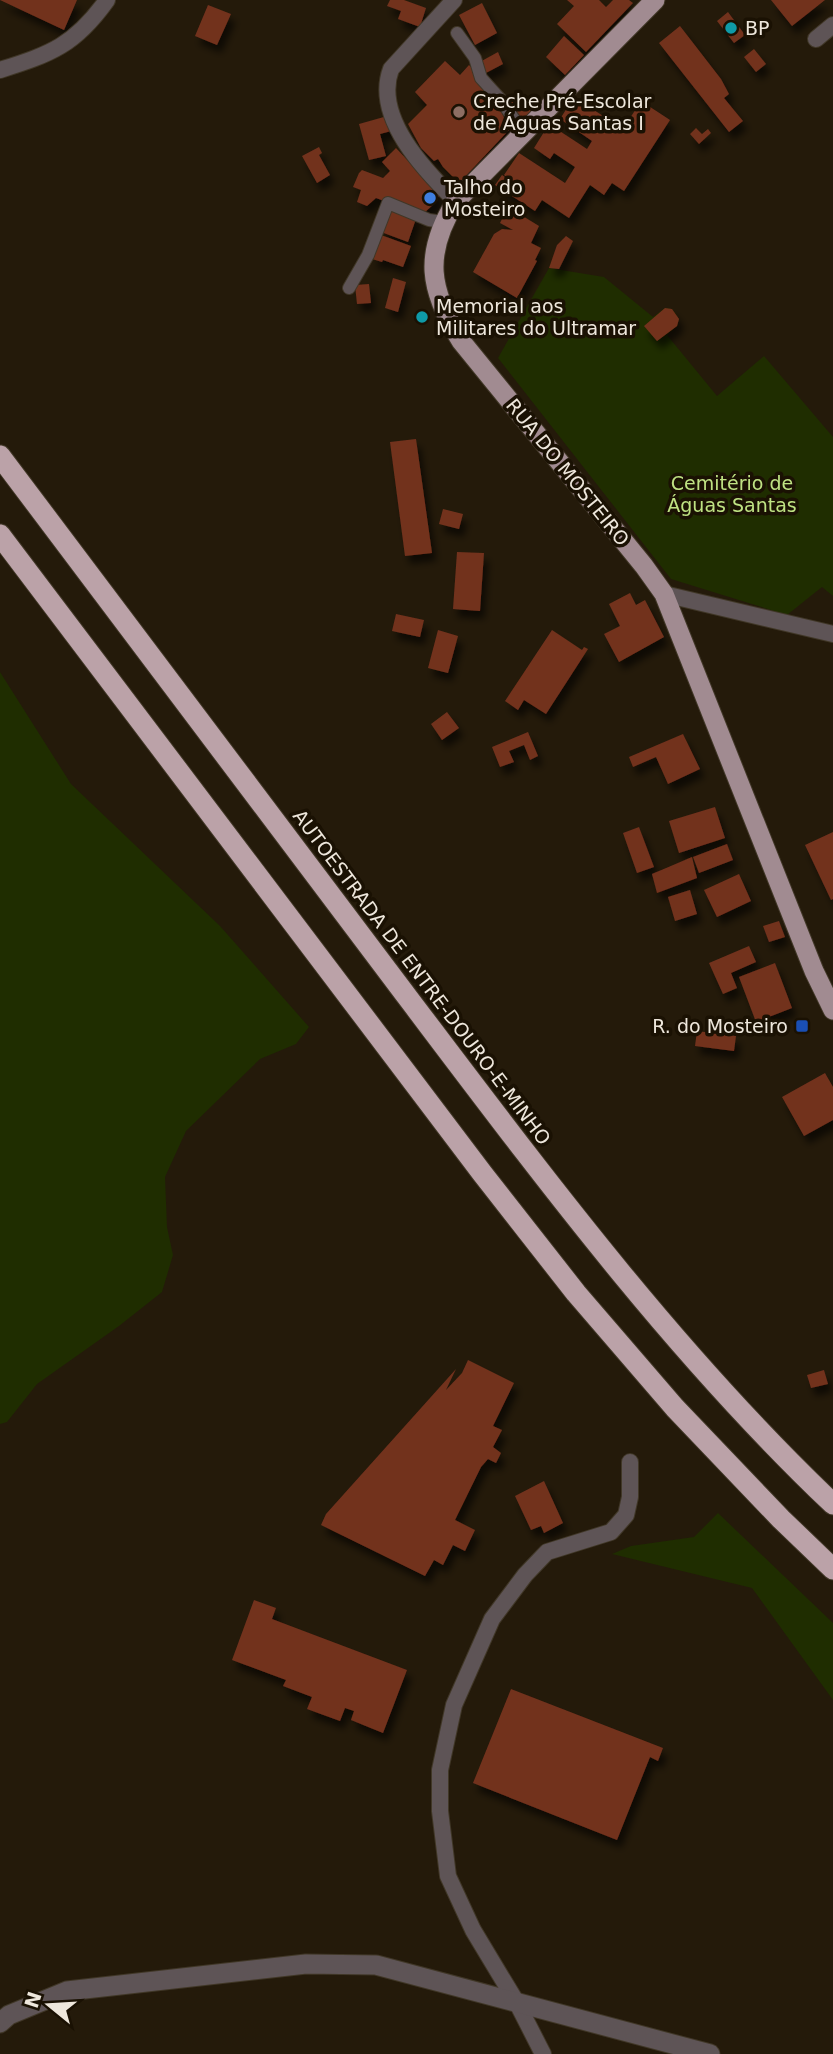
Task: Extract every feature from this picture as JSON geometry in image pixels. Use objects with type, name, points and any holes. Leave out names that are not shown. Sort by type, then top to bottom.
[{"type":"highway","name":"AUTOESTRADA DE ENTRE-DOURO-E-MINHO","points":[[0,456],[593,1239],[717,1385],[833,1504]]},
{"type":"highway","points":[[0,535],[536,1243],[675,1408],[781,1520],[833,1569]]},
{"type":"main road","name":"RUA DO MOSTEIRO","points":[[655,0],[456,201],[443,222],[435,245],[433,273],[438,298],[461,341],[618,533],[664,594],[814,971],[833,1010]]},
{"type":"street","points":[[0,69],[42,57],[69,43],[107,0]]},
{"type":"street","points":[[454,0],[391,69],[386,82],[400,133],[422,168],[456,201]]},
{"type":"street","points":[[816,38],[833,25]]},
{"type":"street","points":[[457,33],[475,58],[481,78],[501,100],[524,134]]},
{"type":"street","points":[[349,288],[368,255],[388,203],[429,220],[443,222]]},
{"type":"street","points":[[664,594],[833,634]]},
{"type":"street","points":[[543,2054],[517,2003],[473,1930],[448,1875],[440,1811],[440,1770],[454,1705],[492,1619],[525,1575],[547,1552],[611,1532],[626,1515],[630,1497],[630,1462]]},
{"type":"street","points":[[0,2023],[9,2015],[67,1991],[306,1964],[376,1965],[710,2054]]},
{"type":"green space","name":"Cemitério de Águas Santas","points":[[549,268],[604,277],[653,317],[665,308],[672,309],[679,319],[677,326],[667,335],[717,396],[764,356],[833,437],[833,596],[822,587],[787,615],[671,579],[498,358]]},
{"type":"green space","points":[[0,672],[71,784],[220,926],[309,1027],[296,1044],[260,1059],[186,1131],[165,1177],[167,1227],[173,1255],[162,1292],[37,1384],[7,1422],[0,1424]]},
{"type":"green space","points":[[718,1513],[833,1623],[833,1700],[752,1588],[612,1554],[631,1546],[694,1537]]},
{"type":"building","points":[[0,0],[77,0],[64,30]]},
{"type":"building","points":[[390,0],[404,0],[426,8],[420,27],[398,19],[401,11],[387,6]]},
{"type":"building","points":[[567,0],[599,0],[606,7],[613,0],[629,0],[633,3],[586,52],[557,24],[574,6]]},
{"type":"building","points":[[771,0],[825,0],[792,26]]},
{"type":"building","points":[[482,3],[497,33],[475,45],[459,15]]},
{"type":"building","points":[[208,5],[231,14],[217,45],[195,36]]},
{"type":"building","name":"BP","points":[[728,12],[745,35],[734,43],[717,21]]},
{"type":"building","points":[[680,26],[721,79],[729,94],[724,98],[743,121],[729,132],[659,43]]},
{"type":"building","points":[[564,36],[584,55],[565,75],[546,57]]},
{"type":"building","points":[[754,49],[766,64],[756,72],[744,57]]},
{"type":"building","points":[[498,52],[503,64],[484,74],[478,63]]},
{"type":"building","points":[[445,61],[460,75],[469,65],[474,70],[496,102],[510,129],[459,183],[438,159],[434,161],[421,148],[408,124],[427,105],[415,92]]},
{"type":"building","points":[[518,95],[532,111],[520,121],[506,105]]},
{"type":"building","points":[[574,97],[623,129],[641,101],[670,120],[624,191],[612,183],[604,195],[590,185],[569,218],[542,200],[535,211],[495,185],[502,175],[520,187],[504,175],[519,153],[565,183],[575,167],[554,153],[550,159],[534,148],[549,124],[587,149],[592,141],[560,119]]},
{"type":"building","points":[[391,115],[395,130],[380,134],[386,156],[369,160],[359,124]]},
{"type":"building","points":[[696,128],[702,134],[708,129],[711,133],[699,144],[690,134]]},
{"type":"building","points":[[319,147],[322,153],[319,155],[330,175],[317,183],[302,156]]},
{"type":"building","points":[[396,148],[439,194],[437,201],[422,215],[376,198],[367,206],[357,202],[361,190],[353,187],[359,173],[362,170],[383,178],[390,171],[382,162]]},
{"type":"building","points":[[390,206],[417,216],[408,242],[381,232]]},
{"type":"building","points":[[508,207],[539,226],[531,243],[541,248],[517,298],[473,272],[494,234],[502,229],[513,230],[500,223]]},
{"type":"building","points":[[381,235],[411,246],[403,267],[372,259]]},
{"type":"building","points":[[566,236],[573,241],[559,269],[549,268],[557,245]]},
{"type":"building","points":[[393,278],[406,282],[398,312],[385,308]]},
{"type":"building","points":[[369,284],[371,303],[357,304],[355,285]]},
{"type":"building","points":[[665,308],[672,309],[679,319],[677,326],[657,341],[644,326]]},
{"type":"building","points":[[416,439],[432,553],[405,556],[390,442]]},
{"type":"building","points":[[443,509],[463,514],[459,529],[439,524]]},
{"type":"building","points":[[457,552],[484,553],[480,611],[453,609]]},
{"type":"building","points":[[630,593],[636,605],[645,600],[664,637],[619,662],[604,634],[620,626],[609,604]]},
{"type":"building","points":[[396,614],[424,620],[420,637],[392,631]]},
{"type":"building","points":[[438,630],[458,636],[448,673],[428,668]]},
{"type":"building","points":[[552,630],[582,650],[584,647],[588,649],[546,714],[524,700],[518,710],[505,701]]},
{"type":"building","points":[[447,712],[459,728],[442,740],[431,724]]},
{"type":"building","points":[[528,732],[538,756],[530,760],[524,745],[509,751],[514,762],[500,767],[492,747]]},
{"type":"building","points":[[683,734],[700,769],[668,784],[656,757],[633,767],[629,757]]},
{"type":"building","points":[[715,807],[725,838],[679,853],[669,821]]},
{"type":"building","points":[[639,827],[654,867],[637,873],[623,833]]},
{"type":"building","points":[[833,832],[833,899],[831,900],[805,845]]},
{"type":"building","points":[[727,844],[733,860],[699,873],[693,857]]},
{"type":"building","points":[[692,857],[697,878],[657,893],[652,874]]},
{"type":"building","points":[[739,874],[751,901],[717,917],[704,890]]},
{"type":"building","points":[[690,890],[697,914],[675,921],[668,897]]},
{"type":"building","points":[[779,921],[785,937],[769,942],[763,926]]},
{"type":"building","points":[[749,946],[756,962],[731,973],[737,988],[723,994],[709,963]]},
{"type":"building","points":[[775,963],[792,1008],[756,1022],[739,977]]},
{"type":"building","points":[[697,1031],[736,1036],[734,1051],[695,1046]]},
{"type":"building","points":[[825,1073],[833,1087],[833,1120],[804,1136],[782,1097]]},
{"type":"building","points":[[468,1360],[514,1383],[493,1426],[502,1430],[493,1447],[501,1453],[496,1463],[488,1459],[481,1467],[455,1520],[475,1530],[465,1551],[453,1545],[443,1565],[434,1560],[425,1576],[321,1525],[326,1514],[456,1369],[446,1390],[462,1373]]},
{"type":"building","points":[[824,1370],[828,1384],[811,1388],[807,1375]]},
{"type":"building","points":[[544,1481],[563,1523],[544,1533],[541,1526],[531,1530],[515,1496]]},
{"type":"building","points":[[254,1600],[276,1608],[272,1619],[407,1670],[383,1733],[351,1720],[354,1711],[345,1708],[340,1721],[307,1709],[312,1697],[283,1686],[286,1680],[232,1660]]},
{"type":"building","points":[[511,1689],[663,1748],[658,1761],[650,1757],[617,1840],[473,1783]]},
{"type":"place","name":"BP","points":[[731,28]]},
{"type":"place","name":"Creche Pré-Escolar de Águas Santas I","points":[[459,112]]},
{"type":"place","name":"Talho do Mosteiro","points":[[430,198]]},
{"type":"place","name":"Memorial aos Militares do Ultramar","points":[[422,317]]},
{"type":"place","name":"R. do Mosteiro","points":[[802,1026]]}]
